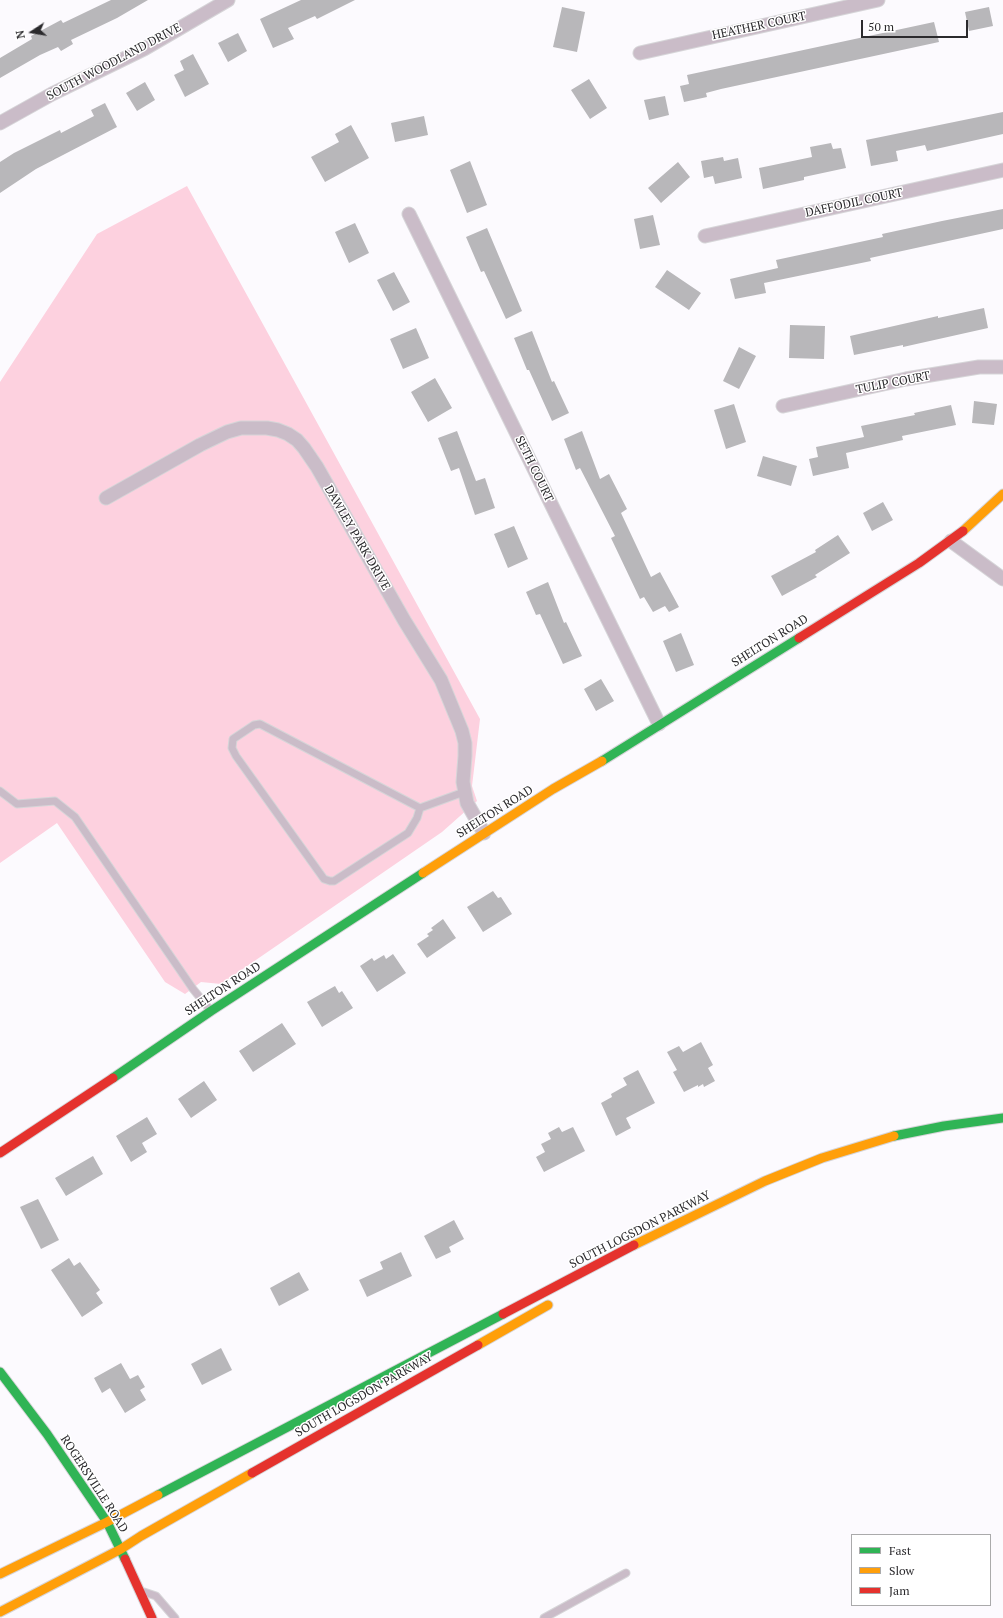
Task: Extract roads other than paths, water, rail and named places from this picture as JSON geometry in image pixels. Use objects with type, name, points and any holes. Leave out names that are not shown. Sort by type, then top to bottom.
[{"type":"main road","name":"SHELTON ROAD","points":[[0,1153],[96,1090],[211,1011],[484,833],[919,563],[970,526],[1003,494]]},
{"type":"main road","name":"SOUTH LOGSDON PARKWAY","points":[[0,1574],[107,1522],[655,1234],[793,1169],[851,1148],[895,1136],[944,1126],[1003,1118]]},
{"type":"main road","name":"SOUTH LOGSDON PARKWAY","points":[[667,1239],[737,1195]]},
{"type":"main road","name":"SOUTH LOGSDON PARKWAY","points":[[0,1612],[121,1550],[161,1524],[559,1299]]},
{"type":"main road","name":"ROGERSVILLE ROAD","points":[[0,1372],[47,1434],[107,1522],[152,1618]]},
{"type":"street","name":"SOUTH WOODLAND DRIVE","points":[[0,124],[52,94],[144,49],[228,0]]},
{"type":"street","name":"HEATHER COURT","points":[[640,53],[878,0]]},
{"type":"street","name":"DAFFODIL COURT","points":[[705,236],[1003,170]]},
{"type":"street","name":"SETH COURT","points":[[409,214],[658,724]]},
{"type":"street","name":"TULIP COURT","points":[[783,406],[906,379],[979,367],[1003,367]]},
{"type":"street","name":"DAWLEY PARK DRIVE","points":[[106,498],[200,445],[228,432],[241,428],[267,428],[278,430],[297,440],[317,467],[404,620],[441,680],[462,731],[465,743],[464,792],[471,812],[484,833]]},
{"type":"street","points":[[951,541],[1003,580]]},
{"type":"lane","points":[[420,808],[417,818],[408,833],[334,881],[324,879],[236,756],[232,748],[233,739],[254,725],[260,724],[420,808],[464,792]]},
{"type":"lane","points":[[0,791],[17,804],[55,801],[75,817],[184,976],[211,1011]]},
{"type":"lane","points":[[544,1618],[626,1573]]},
{"type":"lane","points":[[140,1590],[156,1596],[175,1618]]}]
